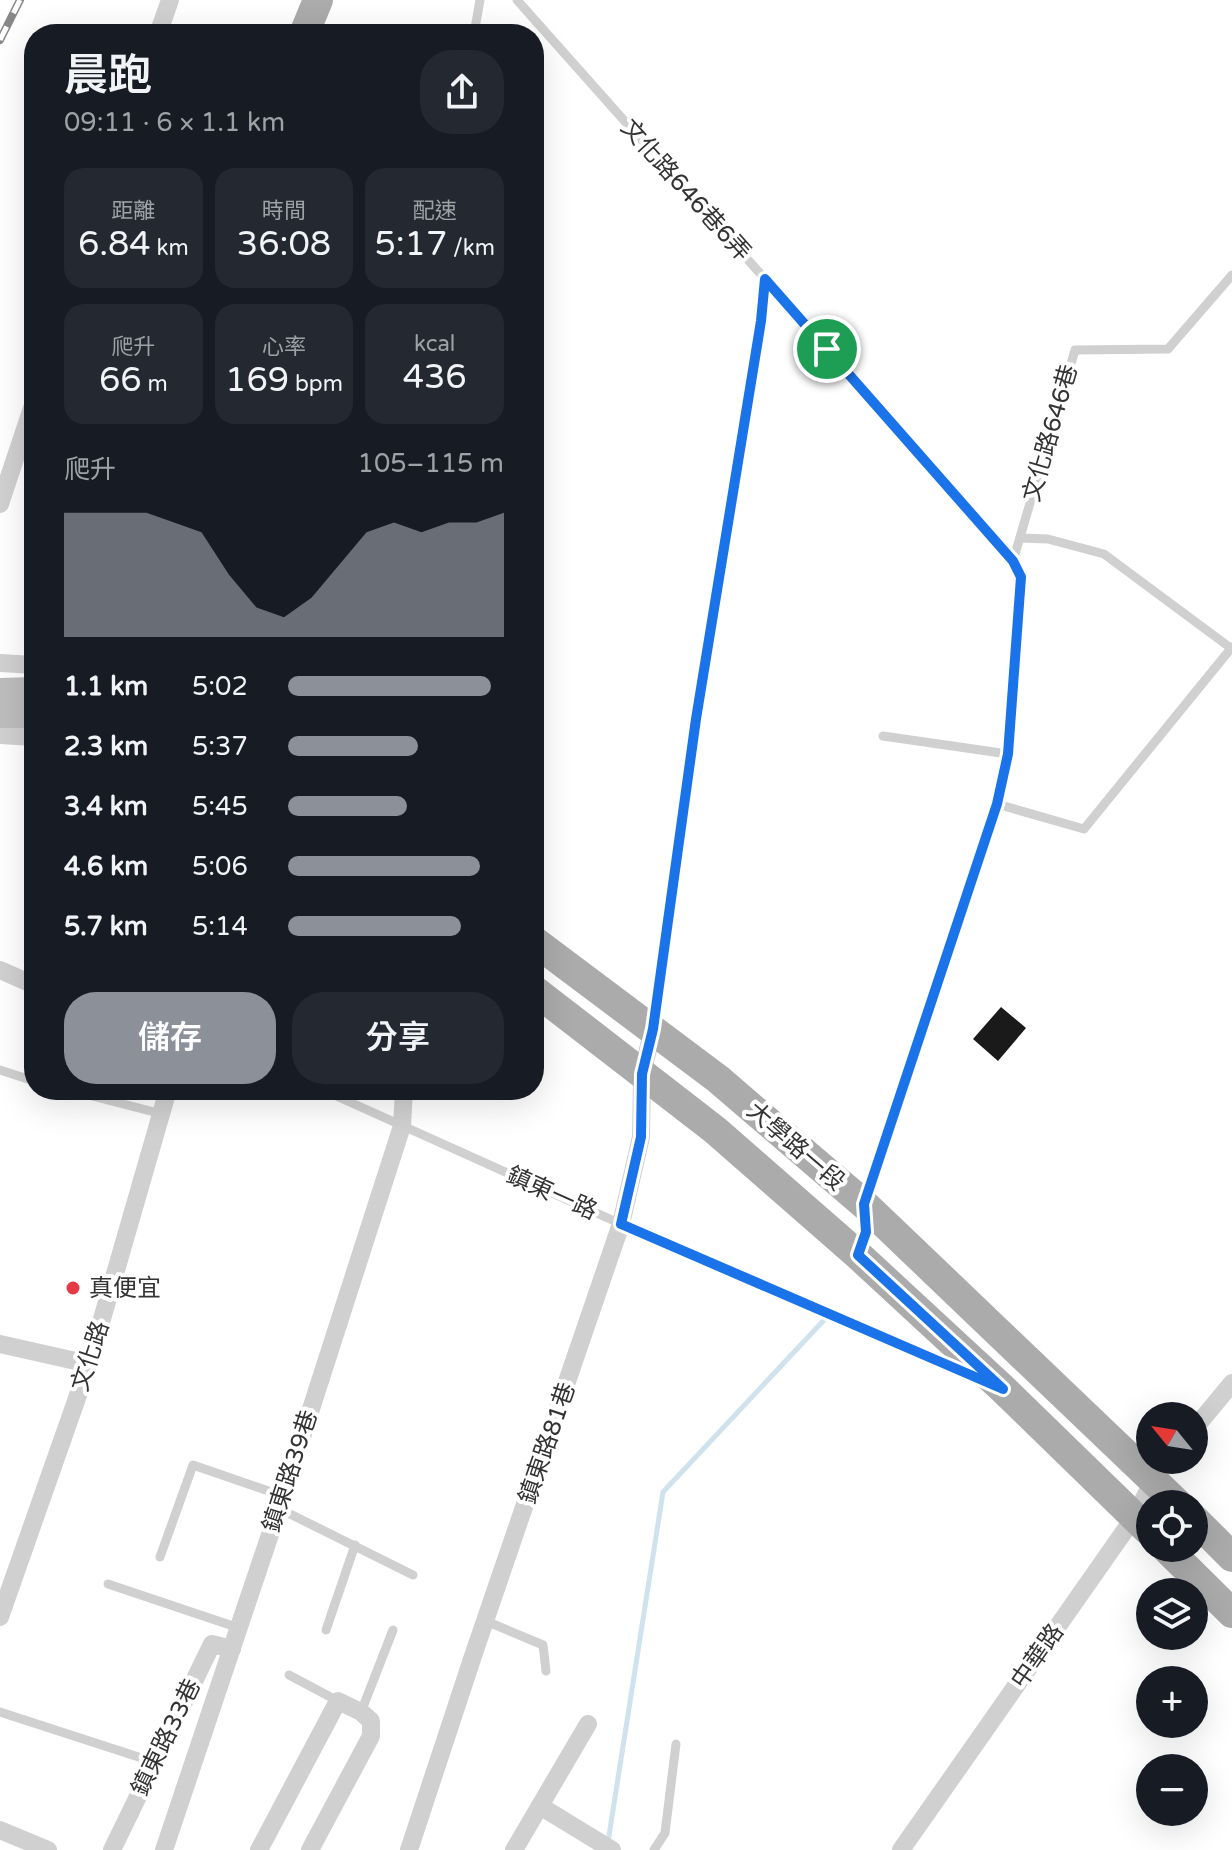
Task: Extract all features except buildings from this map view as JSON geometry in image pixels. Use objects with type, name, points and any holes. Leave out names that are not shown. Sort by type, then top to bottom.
[{"type":"main road","points":[[308,24],[318,0]]},
{"type":"main road","points":[[325,0],[326,24]]},
{"type":"main road","name":"大學路一段","points":[[544,948],[718,1079],[864,1204],[1136,1447]]},
{"type":"main road","name":"大學路一段","points":[[544,998],[715,1130],[858,1255],[1136,1518]]},
{"type":"main road","points":[[1208,1533],[1232,1557]]},
{"type":"main road","points":[[1180,1562],[1232,1613]]},
{"type":"street","points":[[162,24],[170,0]]},
{"type":"street","points":[[0,504],[24,432]]},
{"type":"street","points":[[0,663],[24,664]]},
{"type":"street","points":[[0,691],[24,690]]},
{"type":"street","points":[[0,715],[24,715]]},
{"type":"street","points":[[0,735],[24,736]]},
{"type":"street","points":[[0,970],[24,981]]},
{"type":"street","name":"鎮東路81巷","points":[[409,1850],[621,1224],[641,1137],[642,1074],[653,1029]]},
{"type":"street","name":"文化路","points":[[0,1617],[89,1364],[166,1100]]},
{"type":"street","name":"鎮東路39巷","points":[[164,1850],[402,1126],[403,1100]]},
{"type":"street","points":[[0,1344],[89,1364]]},
{"type":"street","points":[[1208,1412],[1232,1383]]},
{"type":"street","name":"中華路","points":[[901,1850],[1136,1532]]},
{"type":"street","name":"鎮東路33巷","points":[[112,1850],[212,1644],[232,1649]]},
{"type":"street","points":[[259,1850],[338,1701],[361,1712],[371,1721],[371,1736],[310,1850]]},
{"type":"street","points":[[514,1850],[588,1724]]},
{"type":"street","points":[[540,1806],[606,1847]]},
{"type":"street","points":[[0,1830],[48,1850]]},
{"type":"lane","points":[[476,24],[480,0]]},
{"type":"lane","name":"文化路646巷6弄","points":[[517,0],[538,24]]},
{"type":"lane","name":"文化路646巷6弄","points":[[544,30],[1013,561]]},
{"type":"lane","name":"文化路646巷","points":[[1013,561],[1075,350],[1168,349],[1232,275]]},
{"type":"lane","points":[[653,1029],[696,719],[761,321],[765,279]]},
{"type":"lane","points":[[997,804],[1084,829],[1232,648],[1104,554],[1048,539],[1020,538]]},
{"type":"lane","points":[[858,1255],[866,1232],[864,1204],[997,804],[1008,754],[1021,577],[1013,561]]},
{"type":"lane","points":[[883,736],[1008,754]]},
{"type":"lane","points":[[0,1070],[24,1078]]},
{"type":"lane","points":[[108,1100],[162,1114]]},
{"type":"lane","name":"鎮東一路","points":[[345,1100],[621,1224],[1003,1389]]},
{"type":"lane","points":[[160,1557],[193,1465],[280,1502],[413,1575]]},
{"type":"lane","points":[[326,1630],[355,1545]]},
{"type":"lane","points":[[108,1584],[239,1628]]},
{"type":"lane","points":[[486,1621],[543,1645],[546,1671]]},
{"type":"lane","points":[[361,1712],[393,1630]]},
{"type":"lane","points":[[289,1675],[338,1701]]},
{"type":"lane","points":[[0,1712],[154,1762]]},
{"type":"lane","points":[[654,1850],[665,1833],[676,1744]]},
{"type":"waterway","points":[[608,1842],[663,1492],[825,1319]]},
{"type":"railway","points":[[0,40],[20,0]]},
{"type":"place","name":"真便宜","points":[[73,1288]]},
{"type":"route","points":[[765,279],[827,349],[1013,561],[1021,577],[1008,754],[997,804],[864,1204],[866,1232],[858,1255],[1003,1389],[621,1224],[641,1137],[642,1074],[653,1029],[696,719],[761,321],[765,279]]}]
